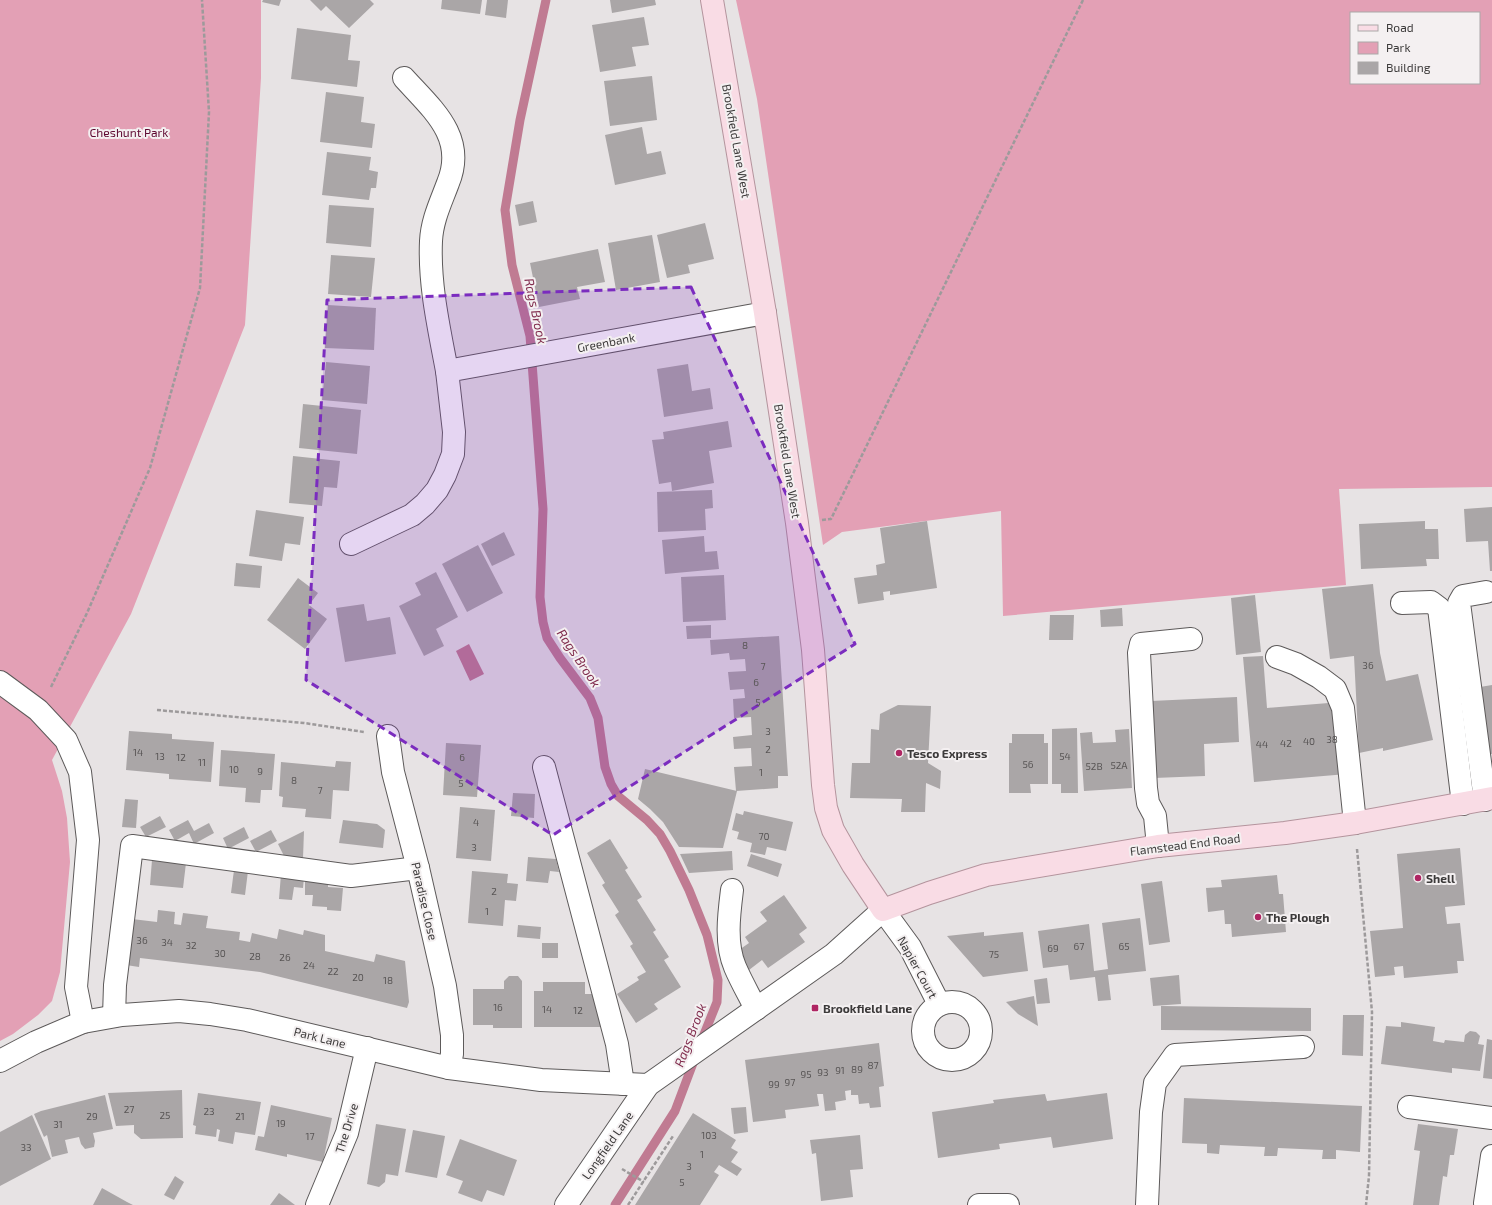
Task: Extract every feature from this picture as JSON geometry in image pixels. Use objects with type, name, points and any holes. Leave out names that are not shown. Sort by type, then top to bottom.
[{"type":"main road","name":"Brookfield Lane West","points":[[712,0],[765,313],[797,522],[813,650],[822,785],[826,808],[836,836],[883,910]]},
{"type":"main road","name":"Flamstead End Road","points":[[883,910],[929,893],[986,875],[1158,846],[1285,833],[1355,823],[1488,799]]},
{"type":"street","points":[[351,544],[412,515],[425,504],[437,490],[445,475],[453,454],[454,432],[447,370],[430,268],[431,246],[436,212],[449,181],[454,161],[453,146],[448,131],[439,118],[404,78]]},
{"type":"street","name":"Greenbank","points":[[447,370],[566,350],[765,313]]},
{"type":"street","points":[[1486,592],[1463,596],[1459,603],[1488,799]]},
{"type":"street","points":[[1402,603],[1431,602],[1439,608],[1463,804]]},
{"type":"street","points":[[1158,846],[1155,816],[1148,803],[1146,788],[1139,652],[1141,644],[1190,639]]},
{"type":"street","points":[[1277,657],[1296,664],[1319,677],[1335,689],[1343,708],[1355,823]]},
{"type":"street","points":[[0,682],[38,710],[66,740],[80,772],[88,840],[76,987],[83,1022]]},
{"type":"street","name":"Paradise Close","points":[[388,736],[394,778],[418,868],[451,1023],[452,1054],[449,1068]]},
{"type":"street","points":[[544,767],[617,1044],[622,1084]]},
{"type":"street","points":[[114,1016],[115,985],[132,846],[351,876],[418,868]]},
{"type":"street","points":[[732,890],[730,911],[730,948],[734,966],[756,1009]]},
{"type":"street","name":"Napier Court","points":[[883,910],[910,947],[939,1004]]},
{"type":"street","name":"Longfield Lane","points":[[566,1205],[648,1085],[834,954],[883,910]]},
{"type":"street","name":"Park Lane","points":[[0,1061],[36,1042],[83,1022],[114,1016],[179,1011],[247,1020],[449,1068],[541,1080],[648,1085]]},
{"type":"street","points":[[1147,1205],[1151,1112],[1155,1083],[1175,1055],[1303,1047]]},
{"type":"street","name":"The Drive","points":[[317,1205],[346,1132],[367,1048]]},
{"type":"street","points":[[1409,1107],[1492,1118]]},
{"type":"street","points":[[1485,1203],[1492,1156]]},
{"type":"street","points":[[979,1205],[1008,1205]]},
{"type":"path","points":[[38,710],[87,613],[150,468],[200,288],[209,112],[202,0]]},
{"type":"path","points":[[797,522],[831,519],[1083,0]]},
{"type":"path","points":[[157,710],[304,723],[388,736]]},
{"type":"path","points":[[1355,823],[1372,1012],[1369,1176],[1366,1205]]},
{"type":"path","points":[[628,1205],[673,1136]]},
{"type":"path","points":[[623,1169],[644,1182]]},
{"type":"highlighted area","points":[[691,287],[855,644],[553,835],[306,680],[327,300]]},
{"type":"green space","name":"Cheshunt Park","points":[[0,0],[261,0],[261,78],[245,325],[131,614],[52,760],[62,791],[67,818],[70,862],[60,972],[52,1001],[38,1015],[13,1034],[0,1041]]},
{"type":"green space","points":[[736,0],[1492,0],[1492,487],[1339,489],[1346,585],[1003,616],[1001,511],[842,532],[823,545],[757,99]]},
{"type":"shaded area","points":[[469,644],[484,674],[470,681],[456,651]]},
{"type":"building","points":[[263,0],[281,0],[279,6],[262,2]]},
{"type":"building","points":[[310,0],[370,0],[374,4],[349,28],[326,6],[321,11]]},
{"type":"building","points":[[442,0],[482,0],[480,14],[441,9]]},
{"type":"building","points":[[487,0],[508,0],[506,18],[485,15]]},
{"type":"building","points":[[610,0],[655,0],[656,5],[612,13]]},
{"type":"building","points":[[644,17],[649,45],[632,47],[636,66],[600,72],[592,25]]},
{"type":"building","points":[[297,28],[351,35],[348,60],[360,61],[357,87],[291,79]]},
{"type":"building","points":[[652,76],[657,120],[610,126],[604,81]]},
{"type":"building","points":[[326,92],[364,97],[361,122],[375,124],[372,148],[320,142]]},
{"type":"building","points":[[642,127],[647,154],[661,151],[666,174],[615,185],[605,135]]},
{"type":"building","points":[[327,152],[371,157],[369,170],[378,172],[376,188],[371,188],[369,200],[322,195]]},
{"type":"building","points":[[533,201],[537,222],[519,226],[515,205]]},
{"type":"building","points":[[329,205],[374,208],[371,247],[326,243]]},
{"type":"building","points":[[705,223],[714,259],[688,265],[690,273],[667,278],[657,235]]},
{"type":"building","points":[[652,235],[660,282],[616,290],[608,243]]},
{"type":"building","points":[[598,249],[605,282],[577,287],[580,299],[539,307],[530,263]]},
{"type":"building","points":[[331,255],[375,258],[371,297],[328,294]]},
{"type":"building","points":[[328,305],[376,308],[374,350],[325,348]]},
{"type":"building","points":[[326,362],[370,366],[367,404],[322,400]]},
{"type":"building","points":[[688,364],[692,391],[710,388],[713,409],[664,417],[657,369]]},
{"type":"building","points":[[303,404],[361,410],[357,454],[299,448]]},
{"type":"building","points":[[728,421],[732,447],[709,451],[714,483],[672,491],[671,482],[659,484],[652,440],[664,439],[663,432]]},
{"type":"building","points":[[293,456],[340,461],[337,488],[324,487],[322,506],[289,503]]},
{"type":"building","points":[[712,490],[713,508],[705,509],[706,530],[658,532],[657,492]]},
{"type":"building","points":[[1492,507],[1492,571],[1490,571],[1488,541],[1466,542],[1464,509]]},
{"type":"building","points":[[256,510],[304,517],[300,545],[285,543],[282,561],[249,556]]},
{"type":"building","points":[[927,521],[937,588],[890,595],[890,591],[883,592],[884,600],[858,604],[854,578],[877,575],[876,565],[885,563],[880,528]]},
{"type":"building","points":[[1425,521],[1425,529],[1438,529],[1439,559],[1426,559],[1427,566],[1361,569],[1359,524]]},
{"type":"building","points":[[504,532],[515,555],[492,566],[481,544]]},
{"type":"building","points":[[704,536],[705,552],[717,551],[719,569],[665,574],[662,540]]},
{"type":"building","points":[[478,545],[503,593],[467,612],[442,564]]},
{"type":"building","points":[[236,563],[262,566],[260,588],[234,586]]},
{"type":"building","points":[[436,572],[458,617],[436,629],[444,646],[424,656],[399,606],[421,595],[415,583]]},
{"type":"building","points":[[724,575],[726,620],[683,622],[681,577]]},
{"type":"building","points":[[298,578],[318,593],[309,605],[327,619],[305,649],[267,620]]},
{"type":"building","points":[[1373,584],[1380,653],[1386,681],[1418,674],[1433,740],[1383,751],[1383,748],[1359,753],[1354,656],[1330,659],[1322,589]]},
{"type":"building","points":[[1255,595],[1261,652],[1236,655],[1231,598]]},
{"type":"building","points":[[364,604],[367,621],[390,617],[396,654],[345,662],[336,608]]},
{"type":"building","points":[[1122,608],[1123,626],[1101,627],[1100,610]]},
{"type":"building","points":[[1050,615],[1074,615],[1073,640],[1049,640]]},
{"type":"building","points":[[711,625],[711,638],[687,639],[686,626]]},
{"type":"building","points":[[779,636],[788,776],[778,776],[778,788],[736,791],[734,767],[752,766],[751,748],[734,749],[733,737],[752,735],[751,717],[734,718],[733,699],[745,698],[744,689],[730,690],[728,672],[746,671],[745,659],[730,660],[729,653],[711,655],[710,640]]},
{"type":"building","points":[[1263,656],[1267,708],[1341,702],[1347,774],[1254,782],[1243,657]]},
{"type":"building","points":[[1492,685],[1492,754],[1486,754],[1480,687]]},
{"type":"building","points":[[1237,697],[1239,742],[1204,744],[1205,776],[1154,778],[1151,701]]},
{"type":"building","points":[[898,705],[931,706],[928,763],[941,771],[940,789],[926,783],[925,812],[901,812],[902,799],[850,798],[852,763],[870,763],[871,729],[879,730],[880,714]]},
{"type":"building","points":[[1077,728],[1078,793],[1061,793],[1061,784],[1052,784],[1052,729]]},
{"type":"building","points":[[1129,729],[1132,788],[1084,791],[1080,733],[1092,732],[1093,743],[1116,742],[1115,730]]},
{"type":"building","points":[[129,731],[172,734],[172,739],[214,742],[211,782],[169,779],[169,774],[126,770]]},
{"type":"building","points":[[1012,734],[1044,734],[1044,743],[1048,743],[1048,784],[1030,784],[1031,793],[1009,793],[1009,743],[1012,743]]},
{"type":"building","points":[[446,743],[481,745],[477,797],[443,795]]},
{"type":"building","points":[[221,750],[275,754],[272,790],[261,790],[260,803],[245,802],[246,788],[219,786]]},
{"type":"building","points":[[336,761],[351,762],[349,791],[333,790],[331,819],[305,817],[306,809],[282,807],[283,797],[279,796],[281,762],[335,767]]},
{"type":"building","points":[[645,769],[737,791],[723,848],[679,847],[663,822],[638,799]]},
{"type":"building","points":[[513,793],[535,794],[534,818],[511,816]]},
{"type":"building","points":[[125,799],[138,800],[136,828],[122,827]]},
{"type":"building","points":[[460,807],[495,810],[491,861],[456,858]]},
{"type":"building","points":[[744,811],[793,822],[786,851],[767,847],[765,855],[750,852],[752,843],[737,839],[739,832],[732,830],[736,813],[743,815]]},
{"type":"building","points":[[160,816],[166,827],[146,837],[140,827]]},
{"type":"building","points":[[188,820],[194,831],[209,823],[214,833],[194,844],[189,833],[175,841],[169,830]]},
{"type":"building","points":[[343,820],[377,824],[385,830],[383,848],[339,843]]},
{"type":"building","points":[[244,827],[249,838],[228,849],[223,838]]},
{"type":"building","points":[[271,830],[277,841],[256,852],[250,841]]},
{"type":"building","points":[[304,831],[303,858],[284,856],[278,844]]},
{"type":"building","points":[[610,839],[628,868],[625,870],[642,897],[637,900],[656,930],[653,932],[669,957],[664,960],[681,987],[654,1004],[658,1009],[636,1023],[617,994],[639,980],[637,977],[646,972],[630,946],[633,944],[615,915],[619,912],[602,885],[605,883],[587,853]]},
{"type":"building","points":[[1460,848],[1465,905],[1445,907],[1447,924],[1460,923],[1464,961],[1457,961],[1458,973],[1404,978],[1403,966],[1394,967],[1395,975],[1375,977],[1370,931],[1403,928],[1397,854]]},
{"type":"building","points":[[732,851],[733,870],[689,873],[680,854]]},
{"type":"building","points":[[751,854],[782,864],[778,877],[747,866]]},
{"type":"building","points":[[528,857],[556,859],[559,872],[550,871],[548,883],[526,881]]},
{"type":"building","points":[[152,860],[186,863],[183,888],[150,885]]},
{"type":"building","points":[[234,870],[248,871],[245,895],[231,893]]},
{"type":"building","points":[[472,871],[508,874],[507,883],[518,884],[516,901],[505,900],[503,926],[468,923]]},
{"type":"building","points":[[281,874],[304,877],[303,888],[294,887],[292,900],[279,899]]},
{"type":"building","points":[[1277,875],[1279,894],[1283,894],[1286,932],[1232,937],[1231,924],[1225,924],[1224,910],[1208,912],[1206,888],[1222,887],[1221,880]]},
{"type":"building","points":[[305,879],[328,881],[328,887],[343,888],[341,911],[327,910],[327,907],[312,906],[313,895],[305,895]]},
{"type":"building","points":[[1162,881],[1170,942],[1149,945],[1141,884]]},
{"type":"building","points":[[784,895],[807,928],[799,934],[805,942],[768,968],[762,960],[749,970],[736,952],[749,943],[745,937],[767,921],[760,912]]},
{"type":"building","points":[[158,910],[175,912],[174,924],[181,925],[183,913],[208,916],[206,928],[240,932],[239,940],[250,942],[252,933],[277,939],[279,929],[303,935],[304,930],[325,935],[325,951],[374,962],[376,954],[405,961],[409,1002],[407,1008],[260,972],[140,958],[139,967],[126,965],[132,919],[157,922]]},
{"type":"building","points":[[1140,918],[1146,971],[1108,975],[1111,1000],[1098,1001],[1095,977],[1070,980],[1068,965],[1043,968],[1038,931],[1089,924],[1094,971],[1108,969],[1102,923]]},
{"type":"building","points":[[518,925],[541,927],[540,939],[517,937]]},
{"type":"building","points":[[984,932],[984,936],[1023,932],[1028,971],[983,977],[947,936]]},
{"type":"building","points":[[542,943],[558,943],[558,958],[542,958]]},
{"type":"building","points":[[1179,975],[1181,1004],[1153,1006],[1150,978]]},
{"type":"building","points":[[509,976],[518,976],[522,981],[522,1028],[493,1028],[493,1025],[473,1025],[473,989],[504,989],[504,981]]},
{"type":"building","points":[[1047,978],[1050,1003],[1037,1004],[1034,980]]},
{"type":"building","points":[[543,982],[585,982],[585,994],[592,994],[601,1027],[534,1027],[534,991],[543,991]]},
{"type":"building","points":[[1034,996],[1038,1026],[1018,1014],[1006,1002]]},
{"type":"building","points":[[1161,1006],[1311,1008],[1311,1031],[1161,1030]]},
{"type":"building","points":[[1343,1015],[1364,1015],[1363,1056],[1342,1055]]},
{"type":"building","points":[[1401,1022],[1435,1027],[1433,1041],[1444,1043],[1445,1040],[1464,1042],[1465,1035],[1470,1031],[1476,1032],[1480,1036],[1478,1044],[1484,1045],[1480,1071],[1452,1068],[1452,1073],[1381,1064],[1386,1026],[1401,1027]]},
{"type":"building","points":[[1487,1039],[1492,1040],[1492,1079],[1483,1078]]},
{"type":"building","points":[[879,1043],[884,1086],[879,1087],[881,1107],[870,1108],[869,1103],[859,1104],[858,1095],[851,1095],[851,1090],[845,1091],[846,1100],[835,1102],[836,1110],[825,1111],[823,1094],[817,1094],[819,1106],[785,1110],[786,1118],[753,1122],[745,1060]]},
{"type":"building","points":[[182,1090],[183,1138],[141,1139],[134,1133],[134,1125],[116,1126],[108,1093]]},
{"type":"building","points":[[198,1093],[261,1102],[255,1135],[235,1132],[233,1144],[218,1141],[220,1130],[217,1129],[216,1137],[195,1134],[196,1126],[193,1125]]},
{"type":"building","points":[[1107,1093],[1113,1139],[1053,1148],[1051,1137],[999,1144],[1000,1149],[938,1158],[932,1112],[994,1103],[993,1100],[1045,1094],[1047,1101]]},
{"type":"building","points":[[105,1095],[113,1129],[93,1133],[95,1141],[94,1147],[85,1149],[81,1144],[79,1137],[65,1140],[68,1153],[52,1157],[47,1135],[44,1137],[34,1114]]},
{"type":"building","points":[[1184,1098],[1362,1106],[1360,1152],[1336,1150],[1336,1159],[1322,1159],[1323,1150],[1278,1148],[1277,1156],[1264,1156],[1265,1147],[1220,1145],[1219,1154],[1207,1153],[1207,1144],[1182,1143]]},
{"type":"building","points":[[271,1105],[332,1118],[323,1162],[287,1154],[287,1157],[255,1150],[258,1136],[264,1137]]},
{"type":"building","points":[[746,1107],[748,1132],[734,1134],[731,1108]]},
{"type":"building","points":[[693,1113],[736,1140],[731,1148],[738,1152],[731,1162],[742,1169],[737,1176],[719,1165],[714,1172],[719,1175],[700,1205],[635,1205]]},
{"type":"building","points":[[32,1115],[51,1159],[0,1186],[0,1132]]},
{"type":"building","points":[[376,1124],[406,1129],[398,1176],[386,1174],[385,1182],[379,1187],[367,1184]]},
{"type":"building","points":[[1418,1124],[1458,1129],[1454,1155],[1450,1155],[1447,1177],[1443,1176],[1439,1205],[1413,1205],[1420,1151],[1414,1150]]},
{"type":"building","points":[[413,1130],[445,1136],[437,1178],[405,1172]]},
{"type":"building","points":[[860,1135],[863,1169],[850,1170],[853,1197],[821,1201],[816,1153],[812,1154],[810,1140]]},
{"type":"building","points":[[460,1139],[517,1160],[504,1196],[487,1190],[482,1202],[458,1193],[463,1181],[446,1175]]},
{"type":"building","points":[[175,1176],[184,1182],[174,1200],[164,1195]]},
{"type":"building","points":[[102,1188],[127,1202],[133,1205],[93,1205]]},
{"type":"building","points":[[279,1193],[295,1205],[270,1205]]},
{"type":"waterway","name":"Rags Brook","points":[[546,0],[520,120],[505,210],[512,265],[530,336],[543,509],[540,597],[543,622],[547,638],[590,698],[598,718],[605,767],[611,784],[618,796],[647,820],[660,834],[689,890],[707,935],[718,980],[717,1002],[701,1042]]},
{"type":"waterway","name":"Rags Brook","points":[[615,1205],[675,1111],[695,1058]]},
{"type":"place","name":"Tesco Express","points":[[899,753]]},
{"type":"place","name":"Shell","points":[[1418,878]]},
{"type":"place","name":"The Plough","points":[[1258,917]]},
{"type":"place","name":"Brookfield Lane","points":[[815,1008]]}]
